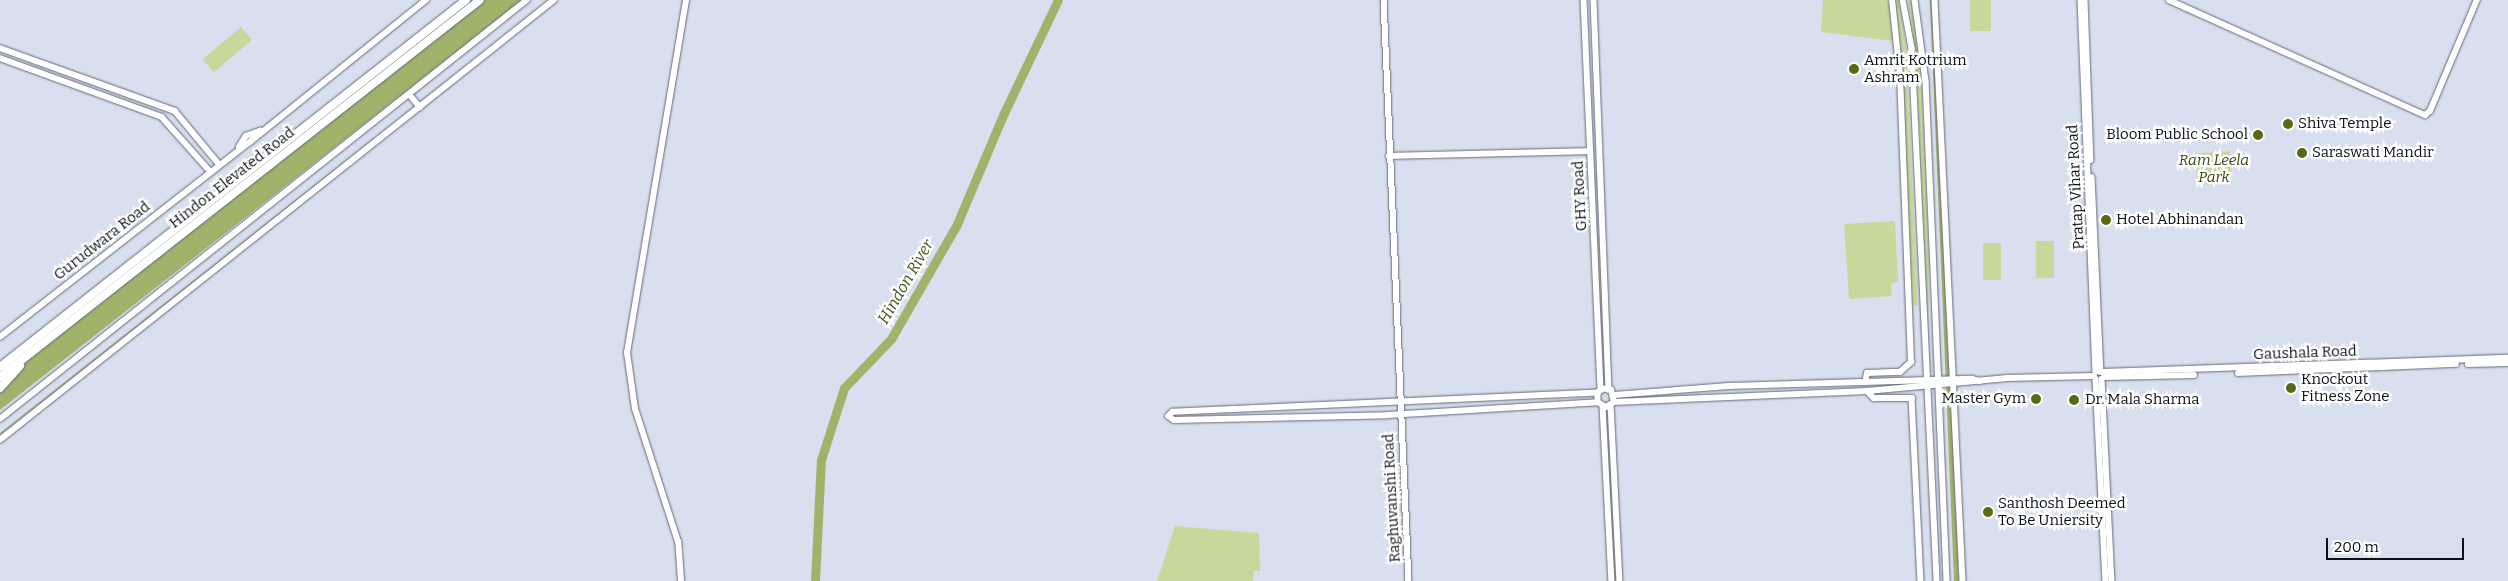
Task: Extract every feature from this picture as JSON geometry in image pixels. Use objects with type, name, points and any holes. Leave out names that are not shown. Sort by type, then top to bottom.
[{"type":"highway","name":"Hindon Elevated Road","points":[[0,367],[466,0]]},
{"type":"highway","name":"Hindon Elevated Road","points":[[0,377],[480,0]]},
{"type":"highway","points":[[0,388],[33,352]]},
{"type":"street","name":"Gurudwara Road","points":[[0,337],[219,164],[237,149],[246,136],[262,130],[426,0]]},
{"type":"street","points":[[0,419],[412,96],[527,0]]},
{"type":"street","points":[[0,440],[419,105],[554,0]]},
{"type":"street","points":[[681,581],[677,538],[635,409],[627,353],[686,0]]},
{"type":"street","name":"Raghuvanshi Road","points":[[1384,0],[1388,156],[1408,581]]},
{"type":"street","name":"GHY Road","points":[[1584,0],[1599,392],[1612,581]]},
{"type":"street","name":"GHY Road","points":[[1594,0],[1620,581]]},
{"type":"street","points":[[1865,382],[1867,373],[1900,372],[1911,362],[1899,66],[1892,0]]},
{"type":"street","points":[[1903,0],[1912,48],[1937,581]]},
{"type":"street","points":[[1915,0],[1926,81],[1933,254],[1963,581]]},
{"type":"street","points":[[1935,0],[1946,383],[1947,581]]},
{"type":"street","name":"Pratap Vihar Road","points":[[2080,0],[2099,375],[2112,581]]},
{"type":"street","name":"Pratap Vihar Road","points":[[2085,0],[2106,581]]},
{"type":"street","points":[[2169,0],[2424,115],[2430,111],[2477,0]]},
{"type":"street","points":[[0,48],[175,111],[219,164]]},
{"type":"street","points":[[0,58],[162,118],[210,170]]},
{"type":"street","points":[[412,96],[419,105]]},
{"type":"street","points":[[1388,156],[1590,151]]},
{"type":"street","name":"Gaushala Road","points":[[2099,375],[2508,358]]},
{"type":"street","name":"Gaushala Road","points":[[2099,375],[2508,363]]},
{"type":"street","points":[[1946,383],[1927,380],[1692,388],[1173,412],[1169,416],[1174,420],[1401,414],[1867,392],[1927,387],[1946,383],[2099,375]]},
{"type":"street","points":[[1819,384],[1820,394]]},
{"type":"street","points":[[1867,392],[1874,398],[1912,398],[1921,581]]},
{"type":"green space","points":[[1823,0],[1888,0],[1894,41],[1821,32]]},
{"type":"green space","points":[[1895,0],[1899,0],[1906,44],[1918,306],[1913,306],[1901,50]]},
{"type":"green space","points":[[1908,0],[1912,0],[1918,34],[1922,82],[1929,261],[1928,327],[1916,56]]},
{"type":"green space","points":[[1970,0],[1991,0],[1991,31],[1970,31]]},
{"type":"green space","points":[[241,27],[252,40],[214,72],[203,59]]},
{"type":"green space","name":"Ram Leela Park","points":[[2230,151],[2232,183],[2197,185],[2195,153]]},
{"type":"green space","points":[[1895,221],[1898,282],[1891,283],[1892,296],[1849,299],[1844,224]]},
{"type":"green space","points":[[2036,241],[2054,241],[2054,278],[2036,278]]},
{"type":"green space","points":[[1983,243],[2001,243],[2001,280],[1983,280]]},
{"type":"green space","points":[[1175,526],[1259,533],[1260,571],[1254,571],[1253,581],[1157,581]]},
{"type":"shaded area","points":[[478,0],[522,0],[0,410],[0,379]]},
{"type":"waterway","points":[[420,102],[549,0]]},
{"type":"waterway","name":"Hindon River","points":[[815,581],[821,460],[844,388],[891,339],[957,224],[1004,113],[1058,0]]},
{"type":"waterway","points":[[1932,0],[1956,581]]},
{"type":"waterway","points":[[0,433],[415,106]]},
{"type":"place","name":"Amrit Kotrium Ashram","points":[[1854,69]]},
{"type":"place","name":"Shiva Temple","points":[[2288,124]]},
{"type":"place","name":"Bloom Public School","points":[[2258,135]]},
{"type":"place","name":"Saraswati Mandir","points":[[2302,153]]},
{"type":"place","name":"Hotel Abhinandan","points":[[2106,220]]},
{"type":"place","name":"Knockout Fitness Zone","points":[[2291,388]]},
{"type":"place","name":"Master Gym","points":[[2036,399]]},
{"type":"place","name":"Dr. Mala Sharma","points":[[2074,400]]},
{"type":"place","name":"Santhosh Deemed To Be Uniersity","points":[[1988,512]]}]
